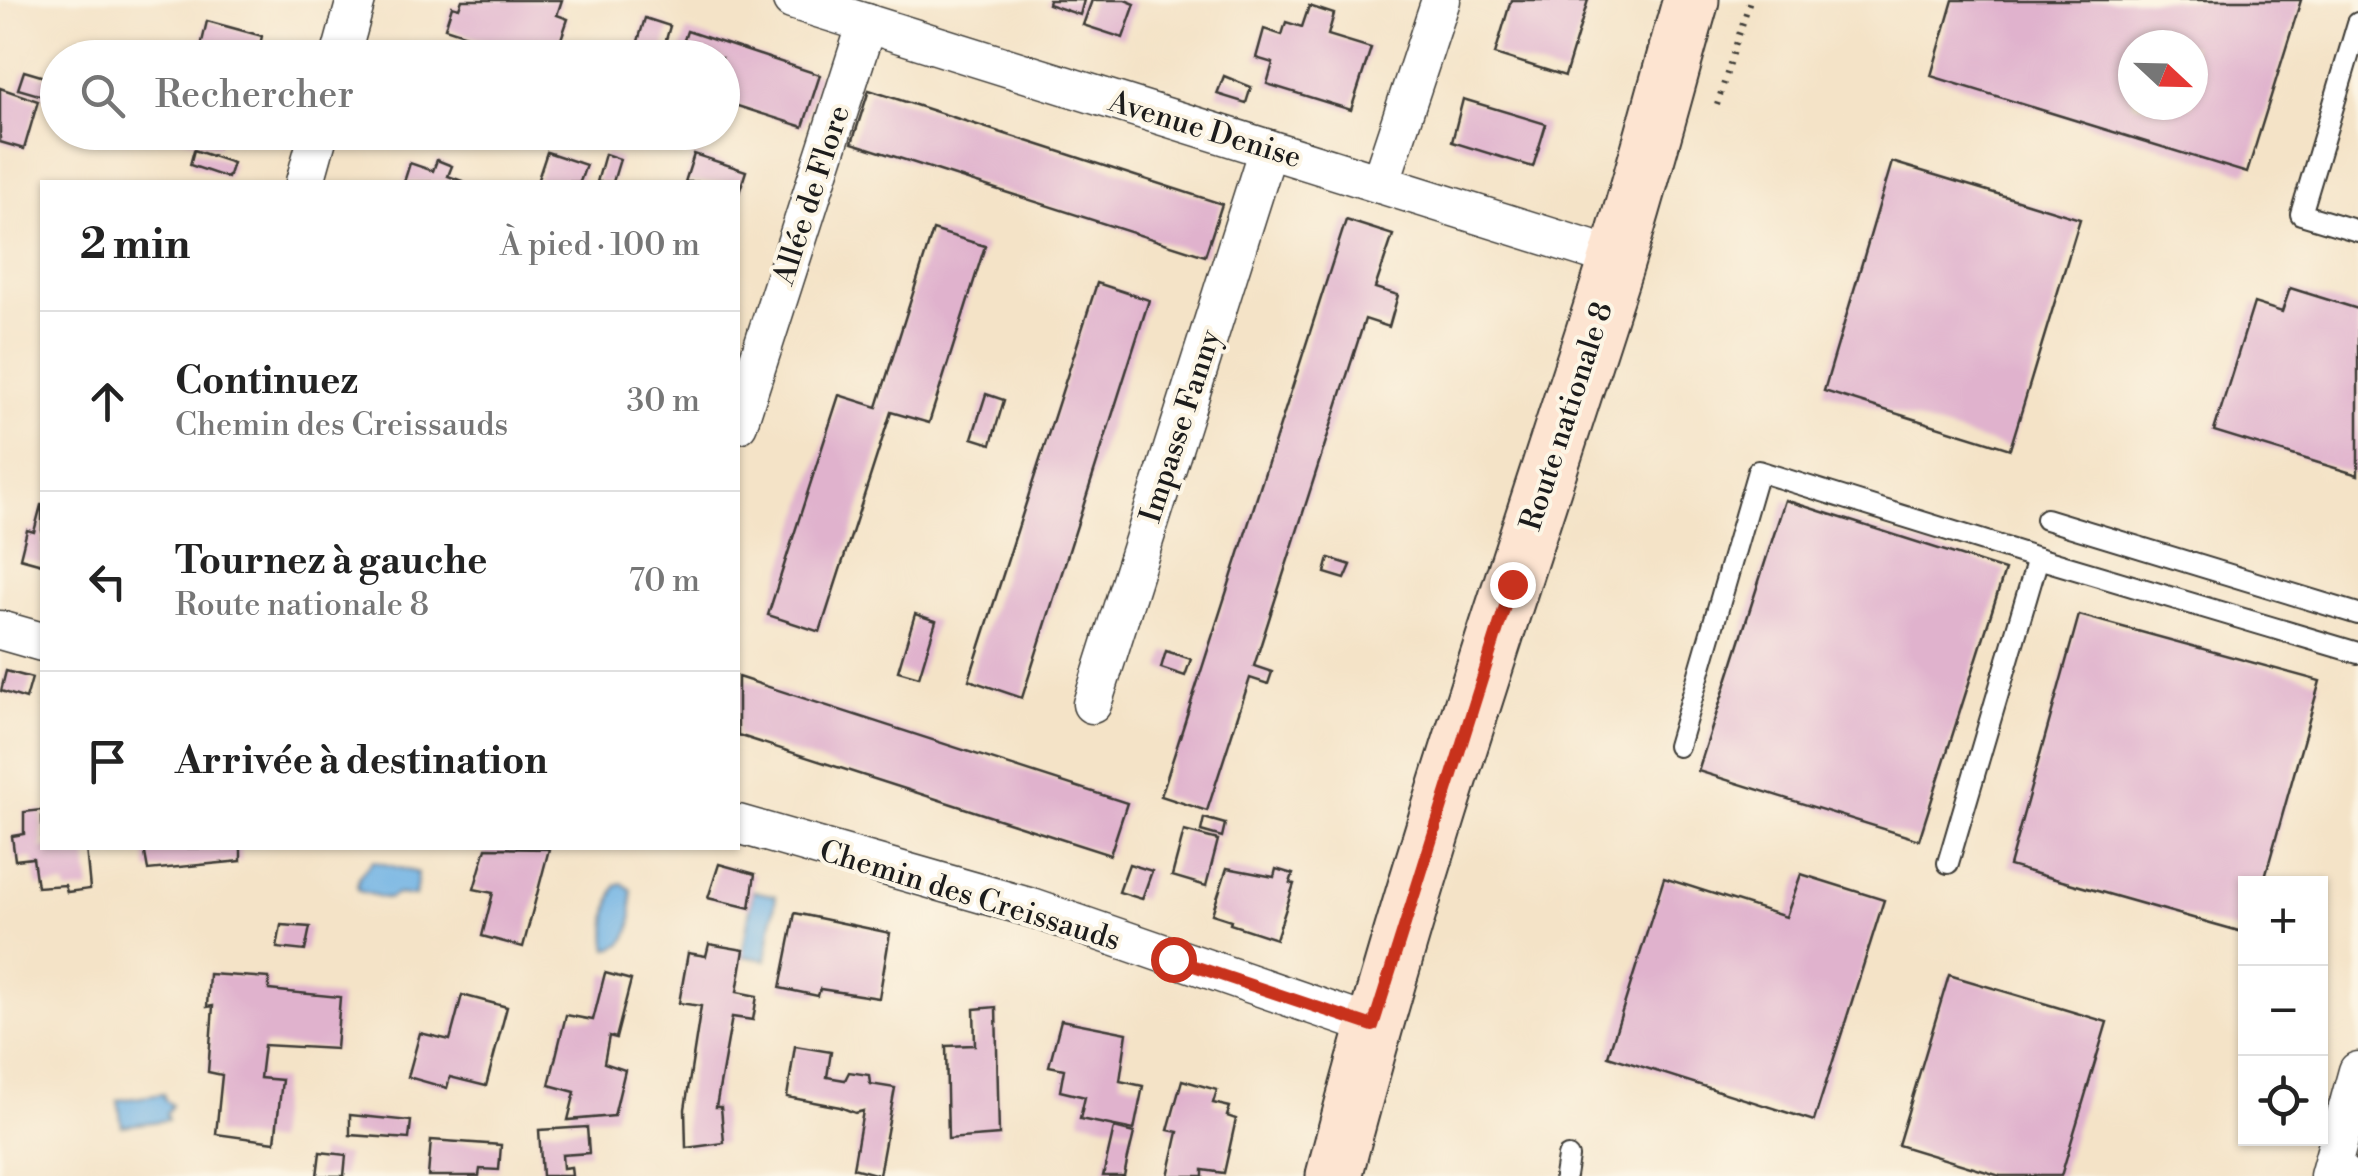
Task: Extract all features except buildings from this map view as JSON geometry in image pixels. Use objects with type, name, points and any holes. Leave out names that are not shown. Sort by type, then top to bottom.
[{"type":"main road","name":"Route nationale 8","points":[[1334,1176],[1373,1026],[1476,691],[1617,258],[1691,0]]},
{"type":"street","points":[[345,40],[356,0]]},
{"type":"street","name":"Avenue Denise","points":[[792,0],[1617,258]]},
{"type":"street","points":[[1380,184],[1440,0]]},
{"type":"street","name":"Allée de Flore","points":[[740,418],[867,24]]},
{"type":"street","name":"Impasse Fanny","points":[[1092,704],[1268,149]]},
{"type":"street","points":[[306,180],[314,150]]},
{"type":"street","points":[[0,630],[40,641]]},
{"type":"street","name":"Chemin des Creissauds","points":[[740,825],[1032,908],[1373,1026]]},
{"type":"street","points":[[2341,1170],[2358,1071]]},
{"type":"lane","points":[[2358,23],[2300,214],[2358,230]]},
{"type":"lane","points":[[1678,746],[1758,471],[2358,653]]},
{"type":"lane","points":[[2046,519],[2358,614]]},
{"type":"lane","points":[[1948,863],[2038,558]]},
{"type":"water","points":[[373,861],[418,873],[415,896],[398,894],[388,899],[359,891],[360,875]]},
{"type":"water","points":[[622,883],[631,890],[631,927],[624,941],[608,949],[609,907],[617,885]]},
{"type":"water","points":[[753,891],[776,896],[766,960],[742,956]]},
{"type":"water","points":[[164,1094],[172,1105],[166,1114],[168,1120],[122,1126],[118,1100]]},
{"type":"route","points":[[1173,959],[1373,1026],[1512,584]]}]
